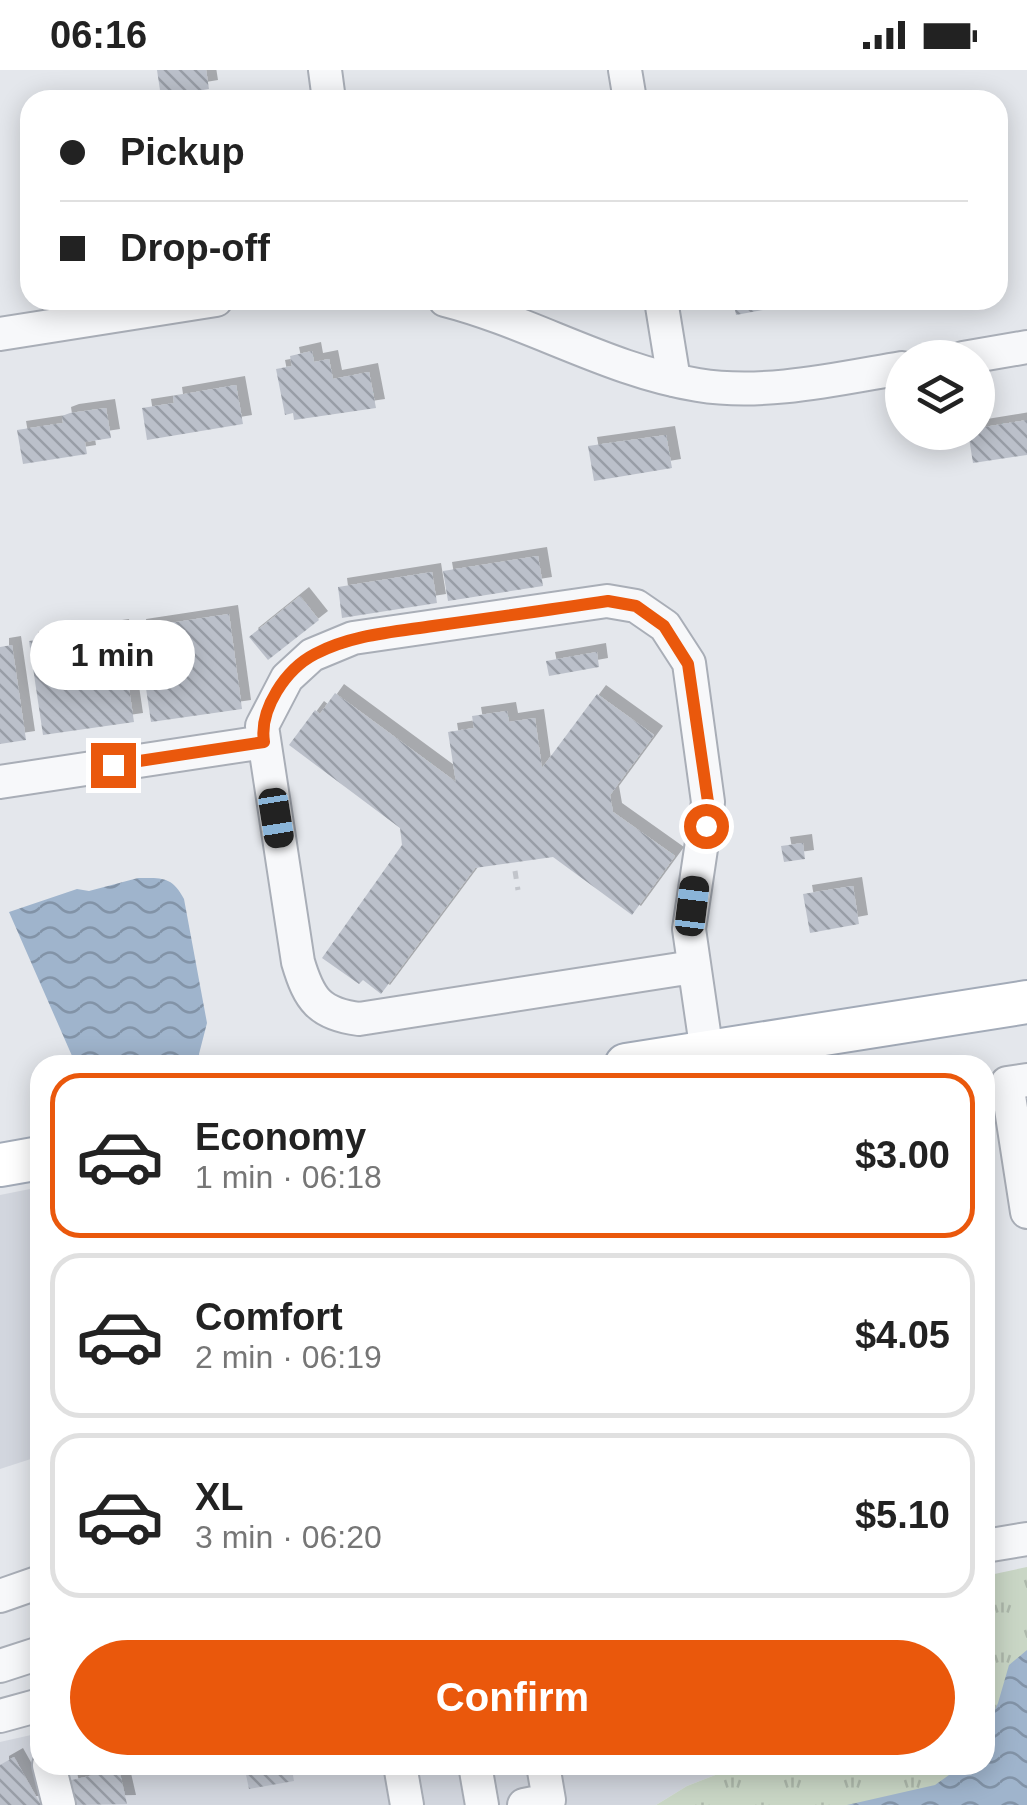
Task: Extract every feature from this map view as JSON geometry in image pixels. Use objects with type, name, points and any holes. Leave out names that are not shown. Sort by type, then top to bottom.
[{"type":"main road","points":[[694,1055],[1027,1002]]},
{"type":"street","points":[[0,334],[152,310]]},
{"type":"street","points":[[485,310],[674,380],[701,386],[749,388],[885,370]]},
{"type":"street","points":[[663,310],[674,380]]},
{"type":"street","points":[[995,353],[1027,347]]},
{"type":"street","points":[[693,967],[359,1019],[336,1016],[316,1002],[306,990],[298,962],[262,726],[287,678],[312,655],[353,638],[608,601],[636,606],[664,626],[688,664],[708,802],[689,929],[708,1053]]},
{"type":"street","points":[[0,782],[264,742]]},
{"type":"street","points":[[1027,1080],[1007,1083],[1027,1212]]},
{"type":"street","points":[[995,1545],[1027,1540]]},
{"type":"street","points":[[0,1596],[30,1586]]},
{"type":"street","points":[[0,1666],[30,1656]]},
{"type":"street","points":[[0,1716],[30,1714]]},
{"type":"street","points":[[52,1775],[59,1805]]},
{"type":"street","points":[[402,1775],[407,1805]]},
{"type":"street","points":[[477,1775],[482,1805]]},
{"type":"street","points":[[524,1805],[549,1800],[544,1775]]},
{"type":"path","points":[[515,871],[518,890]]},
{"type":"shaded area","points":[[30,1189],[30,1459],[0,1469],[0,1195]]},
{"type":"shaded area","points":[[30,1735],[30,1775],[715,1775],[656,1805],[0,1805],[0,1742]]},
{"type":"green space","points":[[1027,1567],[1027,1805],[656,1805],[715,1775],[995,1775],[995,1574]]},
{"type":"water","points":[[138,878],[154,878],[175,886],[184,899],[207,1023],[199,1055],[72,1055],[9,912],[77,889],[89,891]]},
{"type":"water","points":[[1027,1650],[1027,1805],[847,1805],[935,1785],[949,1775],[995,1775],[995,1709],[1009,1665]]},
{"type":"building","points":[[157,70],[206,70],[209,89],[160,90]]},
{"type":"building","points":[[735,310],[762,310],[736,315]]},
{"type":"building","points":[[312,351],[314,362],[329,359],[333,379],[369,372],[376,408],[294,420],[293,413],[285,415],[276,369],[292,366],[290,356]]},
{"type":"building","points":[[236,385],[243,424],[147,440],[142,408],[174,403],[173,396]]},
{"type":"building","points":[[106,408],[111,438],[85,442],[87,454],[23,464],[17,430],[63,423],[62,416],[70,413]]},
{"type":"building","points":[[1027,420],[1027,455],[973,463],[971,450],[995,450],[995,425]]},
{"type":"building","points":[[666,435],[672,468],[594,481],[588,446]]},
{"type":"building","points":[[538,556],[543,586],[448,601],[443,571]]},
{"type":"building","points":[[432,572],[437,603],[342,618],[338,587]]},
{"type":"building","points":[[300,596],[319,620],[268,660],[249,637]]},
{"type":"building","points":[[229,614],[242,709],[151,722],[137,628]]},
{"type":"building","points":[[120,628],[134,722],[43,735],[29,641]]},
{"type":"building","points":[[12,645],[26,740],[0,744],[0,647]]},
{"type":"building","points":[[597,652],[599,667],[549,676],[546,661]]},
{"type":"building","points":[[335,693],[456,782],[448,732],[474,728],[472,716],[507,711],[509,722],[535,718],[542,768],[597,694],[654,735],[610,795],[613,812],[675,856],[632,915],[553,857],[475,868],[381,994],[363,980],[359,984],[322,958],[402,845],[400,828],[289,745],[315,710],[320,714]]},
{"type":"building","points":[[803,843],[805,859],[784,862],[781,846]]},
{"type":"building","points":[[853,886],[859,924],[810,933],[803,894]]},
{"type":"building","points":[[14,1757],[41,1805],[0,1805],[0,1765]]},
{"type":"building","points":[[94,1775],[120,1775],[127,1804],[73,1805],[68,1781]]},
{"type":"building","points":[[246,1775],[293,1775],[294,1781],[249,1789]]},
{"type":"route","points":[[113,765],[264,742],[262,726],[287,678],[312,655],[353,638],[608,601],[636,606],[664,626],[688,664],[708,802],[706,826]]}]
